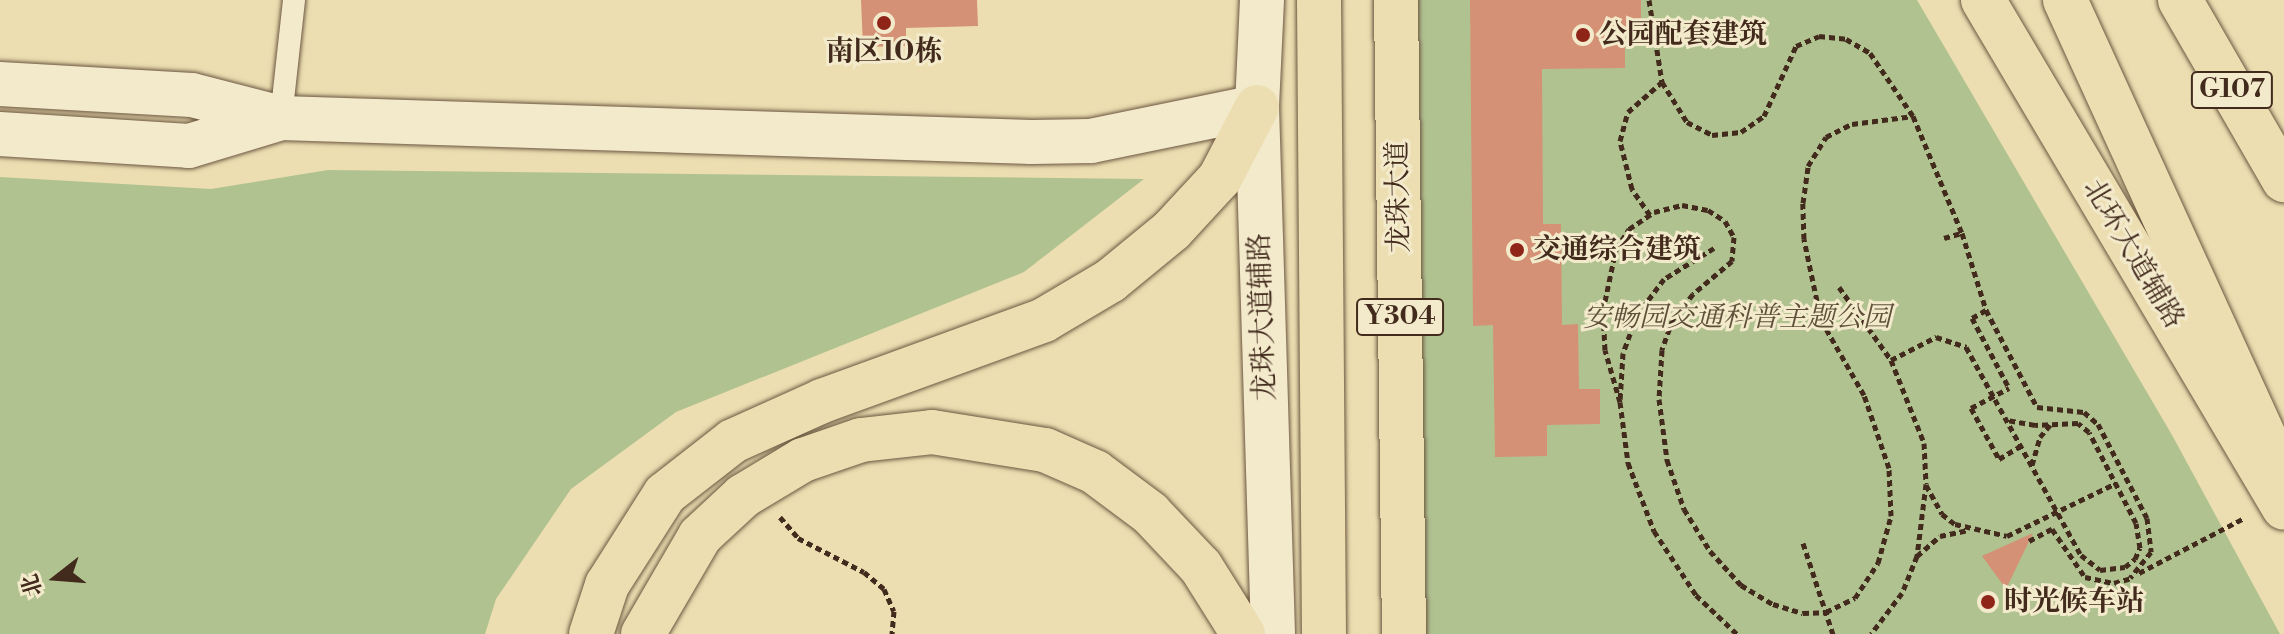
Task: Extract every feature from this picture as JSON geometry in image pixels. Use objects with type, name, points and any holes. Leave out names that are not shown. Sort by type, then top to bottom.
[{"type":"main road","points":[[1287,0],[1320,140]]},
{"type":"main road","points":[[1319,0],[1324,634]]},
{"type":"main road","name":"龙珠大道","points":[[1396,0],[1404,634]]},
{"type":"main road","name":"北环大道辅路","points":[[1983,0],[2282,496]]},
{"type":"main road","points":[[2065,0],[2282,496]]},
{"type":"main road","name":"G107","points":[[2180,0],[2284,180]]},
{"type":"main road","points":[[591,634],[607,585],[665,494],[733,441],[822,401],[1044,320],[1110,281],[1172,230],[1220,178],[1257,107]]},
{"type":"main road","points":[[643,634],[700,536],[743,496],[803,460],[861,440],[932,432],[1045,450],[1095,472],[1150,513],[1201,567],[1243,634]]},
{"type":"street","name":"龙珠大道辅路","points":[[1262,0],[1257,107],[1273,634]]},
{"type":"street","points":[[0,84],[192,95],[281,118],[1032,142],[1091,141],[1257,107]]},
{"type":"street","points":[[0,134],[189,146],[281,118]]},
{"type":"lane","points":[[281,118],[294,0]]},
{"type":"path","points":[[1649,0],[1662,82],[1687,122],[1712,135],[1741,132],[1764,116],[1796,46],[1819,36],[1846,39],[1870,53],[1913,116],[1962,233],[1986,310],[2037,407],[2084,412],[2098,424],[2151,534],[2151,552],[2130,578]]},
{"type":"path","points":[[1650,215],[1632,189],[1620,141],[1628,112],[1662,82]]},
{"type":"path","points":[[1737,634],[1696,595],[1654,531],[1628,463],[1620,402],[1605,350],[1606,283],[1629,229],[1650,215],[1682,205],[1708,210],[1725,221],[1734,237],[1732,261],[1683,306],[1662,350],[1659,399],[1667,460],[1684,509],[1710,551],[1741,585],[1773,604],[1803,613],[1826,612],[1855,598],[1878,563],[1891,516],[1890,480],[1880,432],[1821,320],[1811,286],[1804,239],[1808,166],[1826,137],[1852,124],[1913,116]]},
{"type":"path","points":[[1944,238],[1962,233]]},
{"type":"path","points":[[1620,402],[1623,353],[1637,315],[1664,279],[1714,248]]},
{"type":"path","points":[[1839,287],[1891,360],[1924,443],[1926,484],[1917,556],[1902,593],[1871,634]]},
{"type":"path","points":[[1986,310],[1972,318],[2009,388],[1971,408],[1999,459],[2021,446]]},
{"type":"path","points":[[1891,360],[1921,342],[1951,338],[1976,361],[2058,514],[2089,564],[2100,570],[2125,567],[2140,548],[2140,534],[2089,432],[2078,423],[2008,420]]},
{"type":"path","points":[[2032,465],[2040,437],[2051,424]]},
{"type":"path","points":[[1917,556],[1940,536],[1969,530],[2020,534],[2116,483]]},
{"type":"path","points":[[1926,484],[1942,514],[1969,530]]},
{"type":"path","points":[[2029,541],[2052,529],[2085,577],[2114,583],[2130,578],[2282,496]]},
{"type":"path","points":[[774,509],[798,538],[884,589],[894,611],[892,634]]},
{"type":"path","points":[[1803,543],[1833,634]]},
{"type":"green space","name":"安畅园交通科普主题公园","points":[[1418,0],[1917,0],[2172,435],[2280,634],[1422,634]]},
{"type":"green space","points":[[328,170],[1144,179],[1024,272],[676,412],[571,489],[496,599],[485,634],[0,634],[0,177],[211,189]]},
{"type":"building","points":[[861,0],[977,0],[978,26],[906,28],[906,46],[863,47]]},
{"type":"building","name":"交通综合建筑","points":[[1470,0],[1641,0],[1641,31],[1625,31],[1625,68],[1542,69],[1543,224],[1561,224],[1562,325],[1578,324],[1579,389],[1600,389],[1600,424],[1547,425],[1547,456],[1495,457],[1493,325],[1473,326]]},
{"type":"building","points":[[2033,533],[2006,589],[1982,556]]},
{"type":"place","name":"南区10栋","points":[[884,23]]},
{"type":"place","name":"公园配套建筑","points":[[1583,35]]},
{"type":"place","name":"交通综合建筑","points":[[1517,250]]},
{"type":"place","name":"时光候车站","points":[[1988,602]]}]
